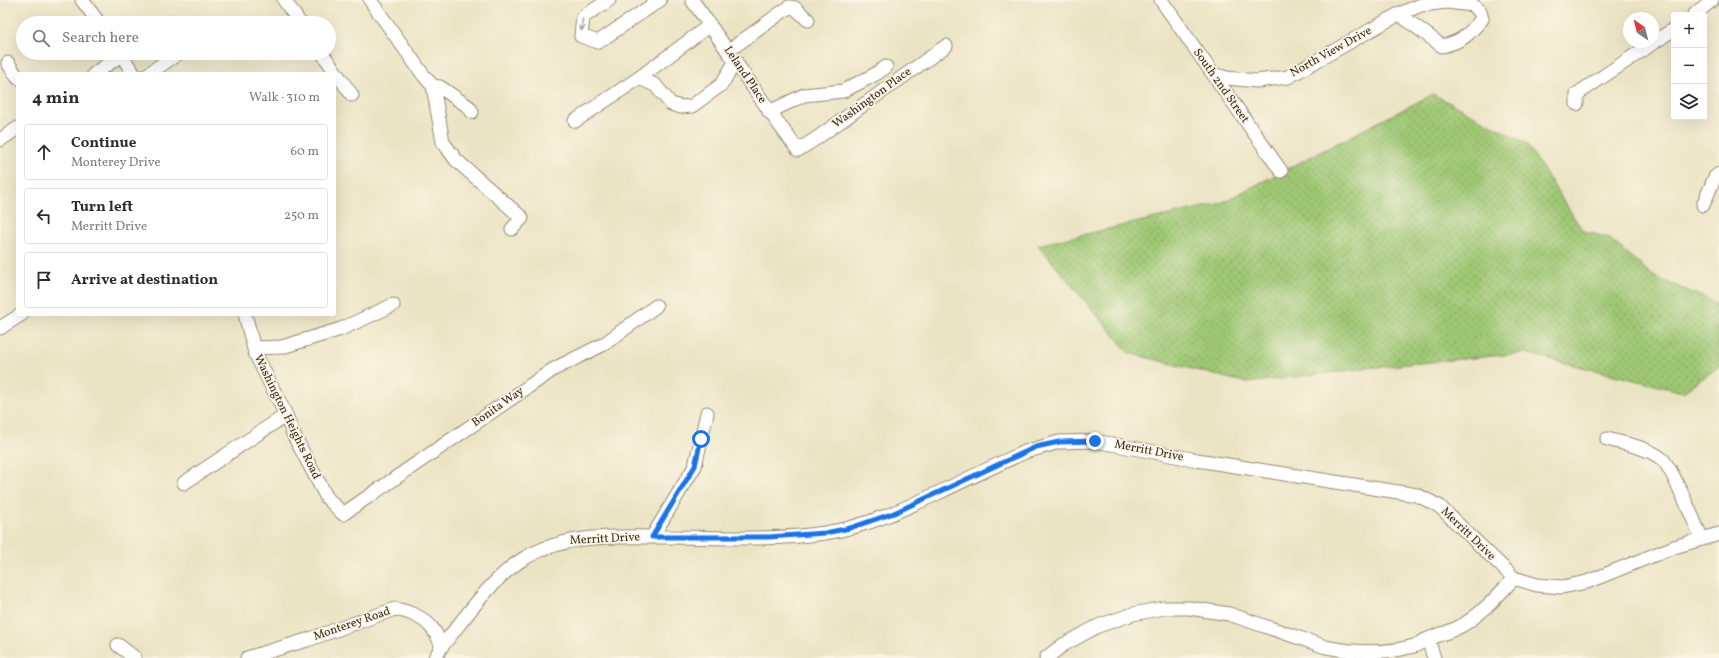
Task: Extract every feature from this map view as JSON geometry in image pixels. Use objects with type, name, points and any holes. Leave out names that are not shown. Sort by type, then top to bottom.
[{"type":"street","points":[[82,0],[94,16]]},
{"type":"street","points":[[284,0],[295,16]]},
{"type":"street","points":[[370,0],[424,76],[433,86],[443,142],[456,160],[522,218],[512,229]]},
{"type":"street","points":[[609,0],[583,18],[581,36],[598,42],[660,0]]},
{"type":"street","name":"Leland Place","points":[[692,0],[732,56],[769,112],[798,150]]},
{"type":"street","name":"South 2nd Street","points":[[1161,0],[1281,172]]},
{"type":"street","points":[[1698,12],[1712,0]]},
{"type":"street","name":"North View Drive","points":[[1213,74],[1227,78],[1257,81],[1288,77],[1399,14],[1421,6],[1447,2],[1473,5],[1480,12],[1482,19],[1469,34],[1454,43],[1442,46],[1399,14]]},
{"type":"street","points":[[639,78],[654,85],[671,104],[681,108],[692,106],[721,85],[732,56],[789,7],[795,8],[808,20]]},
{"type":"street","points":[[575,121],[639,78],[710,25]]},
{"type":"street","points":[[1577,104],[1577,94],[1671,31]]},
{"type":"street","name":"Washington Place","points":[[798,150],[946,46]]},
{"type":"street","points":[[97,72],[112,60]]},
{"type":"street","points":[[124,60],[133,72]]},
{"type":"street","points":[[151,72],[169,60]]},
{"type":"street","points":[[327,60],[336,72]]},
{"type":"street","points":[[8,64],[16,75]]},
{"type":"street","points":[[769,112],[804,95],[843,91],[886,67]]},
{"type":"street","points":[[336,73],[352,95]]},
{"type":"street","points":[[433,86],[440,87],[469,108],[472,112]]},
{"type":"street","points":[[0,140],[16,129]]},
{"type":"street","points":[[1703,205],[1715,177],[1719,174]]},
{"type":"street","points":[[254,348],[282,347],[333,332],[393,305]]},
{"type":"street","name":"Bonita Way","points":[[343,514],[554,369],[604,344],[656,306]]},
{"type":"street","points":[[0,328],[19,316]]},
{"type":"street","name":"Washington Heights Road","points":[[246,316],[254,348],[286,415],[293,434],[327,498],[343,514]]},
{"type":"street","points":[[652,537],[695,466],[707,413]]},
{"type":"street","points":[[184,483],[286,415]]},
{"type":"street","points":[[1607,439],[1644,449],[1663,460],[1677,484],[1702,540]]},
{"type":"street","name":"Merritt Drive","points":[[435,658],[442,646],[502,575],[522,559],[535,552],[564,541],[579,539],[652,537],[769,537],[825,533],[844,529],[894,513],[1036,447],[1059,442],[1083,440],[1418,496],[1439,506],[1514,578],[1537,586],[1550,587],[1574,585],[1587,582],[1674,547],[1719,534]]},
{"type":"street","points":[[1046,658],[1063,645],[1098,626],[1133,614],[1164,608],[1188,608],[1229,614],[1326,647],[1340,650],[1367,652],[1384,651],[1415,645],[1457,628],[1490,604],[1514,578]]},
{"type":"street","name":"Monterey Road","points":[[248,658],[307,640],[395,609],[406,610],[432,627],[442,646]]},
{"type":"street","points":[[1428,639],[1434,658]]},
{"type":"street","points":[[118,645],[135,658]]},
{"type":"green space","points":[[1433,94],[1526,143],[1583,231],[1609,238],[1653,276],[1719,304],[1719,367],[1683,392],[1525,353],[1367,368],[1247,383],[1129,353],[1038,245],[1221,203]]},
{"type":"route","points":[[701,439],[695,466],[652,537],[769,537],[825,533],[850,528],[894,513],[1036,447],[1071,440],[1095,441]]}]
